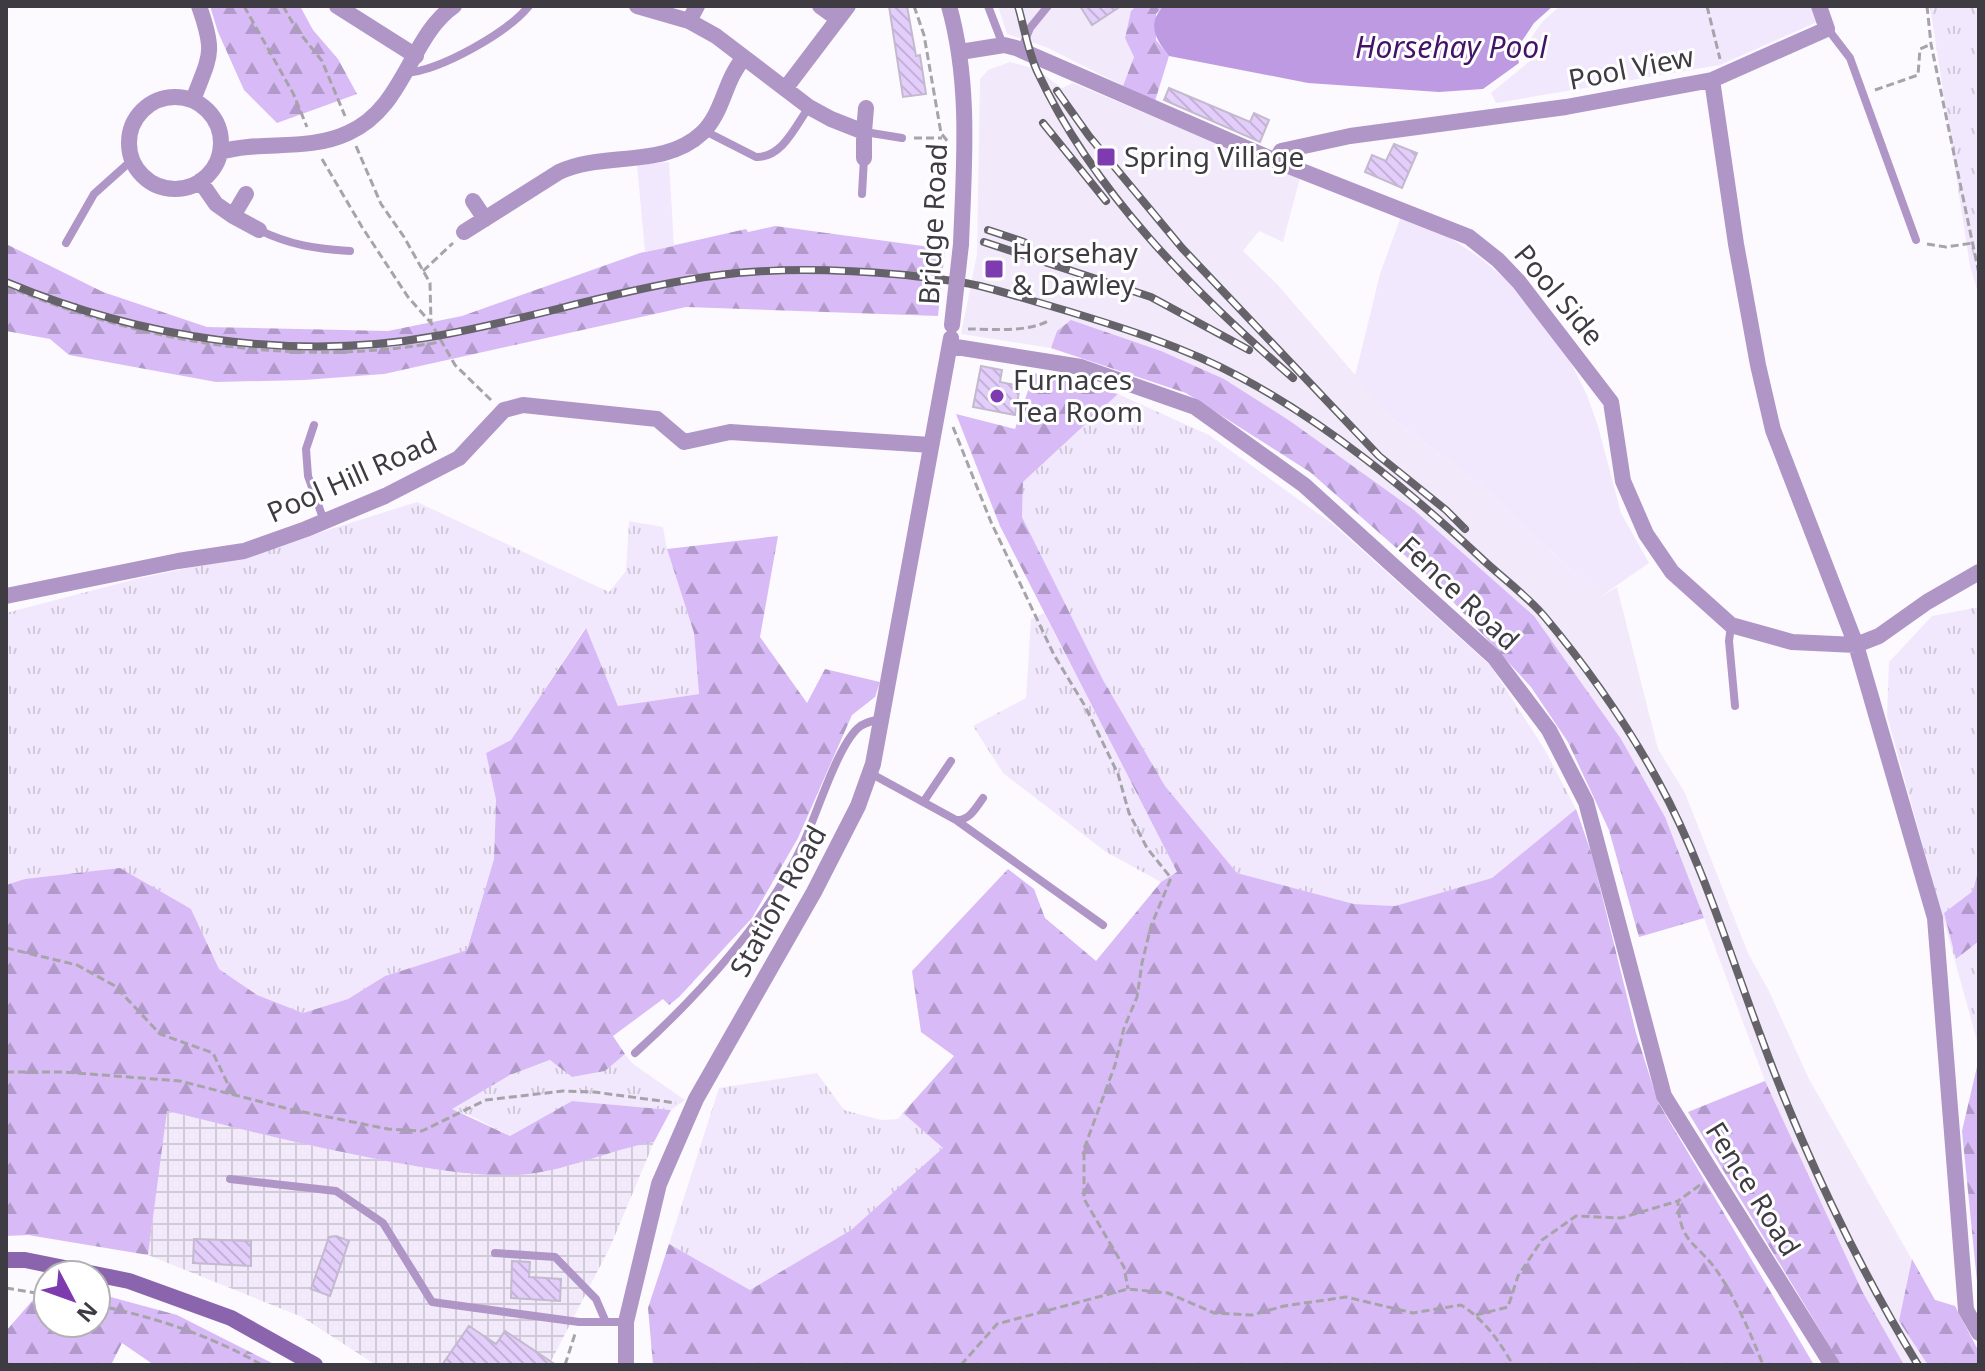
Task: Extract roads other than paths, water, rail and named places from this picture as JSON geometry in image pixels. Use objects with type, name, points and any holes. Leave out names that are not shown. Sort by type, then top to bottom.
[{"type":"main road","points":[[6,1260],[25,1260],[129,1281],[231,1318],[315,1365]]},
{"type":"street","points":[[193,100],[211,53],[209,33],[199,6]]},
{"type":"street","points":[[337,6],[416,56]]},
{"type":"street","points":[[220,152],[234,148],[314,144],[351,132],[384,105],[440,18],[454,6]]},
{"type":"street","points":[[637,6],[693,13],[716,36],[809,107],[864,132]]},
{"type":"street","points":[[785,89],[843,12],[820,6]]},
{"type":"street","name":"Bridge Road","points":[[931,445],[950,346],[961,244],[965,110],[960,52],[949,6]]},
{"type":"street","points":[[1819,6],[1827,28]]},
{"type":"street","name":"Pool View","points":[[1276,161],[1281,151],[1350,136],[1566,107],[1718,77],[1827,28]]},
{"type":"street","name":"Pool Side","points":[[960,52],[1004,45],[1021,50],[1276,161],[1469,237],[1508,271],[1611,402],[1623,481],[1646,534],[1672,572],[1731,625],[1792,642],[1856,645]]},
{"type":"street","points":[[464,232],[575,164],[671,151],[691,141],[705,130],[720,108],[730,78],[744,58]]},
{"type":"street","points":[[1718,77],[1736,244],[1773,430],[1856,645],[1935,918],[1966,1310],[1979,1333]]},
{"type":"street","points":[[166,97],[193,100],[213,118],[220,134],[220,152],[214,166],[200,181],[181,188],[162,187],[145,178],[132,160],[129,140],[135,120],[148,105],[166,97]]},
{"type":"street","points":[[864,158],[866,108]]},
{"type":"street","points":[[200,181],[216,204],[259,230]]},
{"type":"street","points":[[233,216],[246,194]]},
{"type":"street","points":[[473,201],[485,219]]},
{"type":"street","name":"Fence Road","points":[[950,346],[1081,367],[1195,407],[1304,485],[1494,657],[1549,730],[1586,802],[1664,1096],[1832,1365]]},
{"type":"street","name":"Pool Hill Road","points":[[6,596],[178,561],[244,551],[385,496],[459,458],[504,410],[523,405],[657,419],[684,442],[730,432],[931,445]]},
{"type":"street","name":"Station Road","points":[[626,1365],[626,1322],[659,1184],[673,1158],[692,1106],[814,892],[858,806],[870,773],[931,445]]},
{"type":"street","points":[[1856,645],[1879,636],[1927,602],[1979,572]]},
{"type":"lane","points":[[406,73],[435,68],[515,22],[529,6]]},
{"type":"lane","points":[[988,6],[1004,45]]},
{"type":"lane","points":[[1021,50],[1030,28],[1048,6]]},
{"type":"lane","points":[[1827,28],[1850,58],[1916,240]]},
{"type":"lane","points":[[705,130],[756,157],[764,157],[778,150],[809,107]]},
{"type":"lane","points":[[864,132],[902,138]]},
{"type":"lane","points":[[862,194],[864,158]]},
{"type":"lane","points":[[66,243],[94,194],[132,160]]},
{"type":"lane","points":[[259,230],[285,243],[350,251]]},
{"type":"lane","points":[[314,425],[306,449],[308,476],[324,521]]},
{"type":"lane","points":[[1731,625],[1729,641],[1735,706]]},
{"type":"lane","points":[[635,1053],[675,1017],[770,904],[802,847],[842,753],[857,729],[882,719]]},
{"type":"lane","points":[[924,801],[951,761]]},
{"type":"lane","points":[[870,773],[956,820],[1103,925]]},
{"type":"lane","points":[[956,820],[963,820],[972,813],[983,798]]},
{"type":"lane","points":[[230,1179],[336,1191],[383,1223],[432,1302],[579,1322],[626,1322]]},
{"type":"lane","points":[[495,1253],[555,1257],[596,1299],[605,1320]]},
{"type":"water","name":"Horsehay Pool","points":[[1163,6],[1553,6],[1534,23],[1516,50],[1519,63],[1483,89],[1439,92],[1308,83],[1169,56],[1160,43],[1154,25]]},
{"type":"railway","points":[[1018,6],[1037,71],[1060,116],[1117,199],[1183,275],[1293,378]]},
{"type":"railway","points":[[1057,91],[1089,136],[1182,248],[1379,456],[1465,529]]},
{"type":"railway","points":[[1043,123],[1106,201]]},
{"type":"railway","points":[[988,230],[1024,242]]},
{"type":"railway","points":[[984,242],[1151,297],[1249,350]]},
{"type":"railway","points":[[6,282],[109,318],[163,331],[217,340],[327,346],[436,336],[705,277],[805,270],[905,275],[980,286],[1109,324],[1197,356],[1273,395],[1366,459],[1529,600],[1575,655],[1619,717],[1646,759],[1688,843],[1812,1163],[1873,1287],[1918,1365]]},
{"type":"place","name":"Spring Village","points":[[1106,157]]},
{"type":"place","name":"Horsehay & Dawley","points":[[994,269]]},
{"type":"place","name":"Furnaces Tea Room","points":[[997,396]]}]
